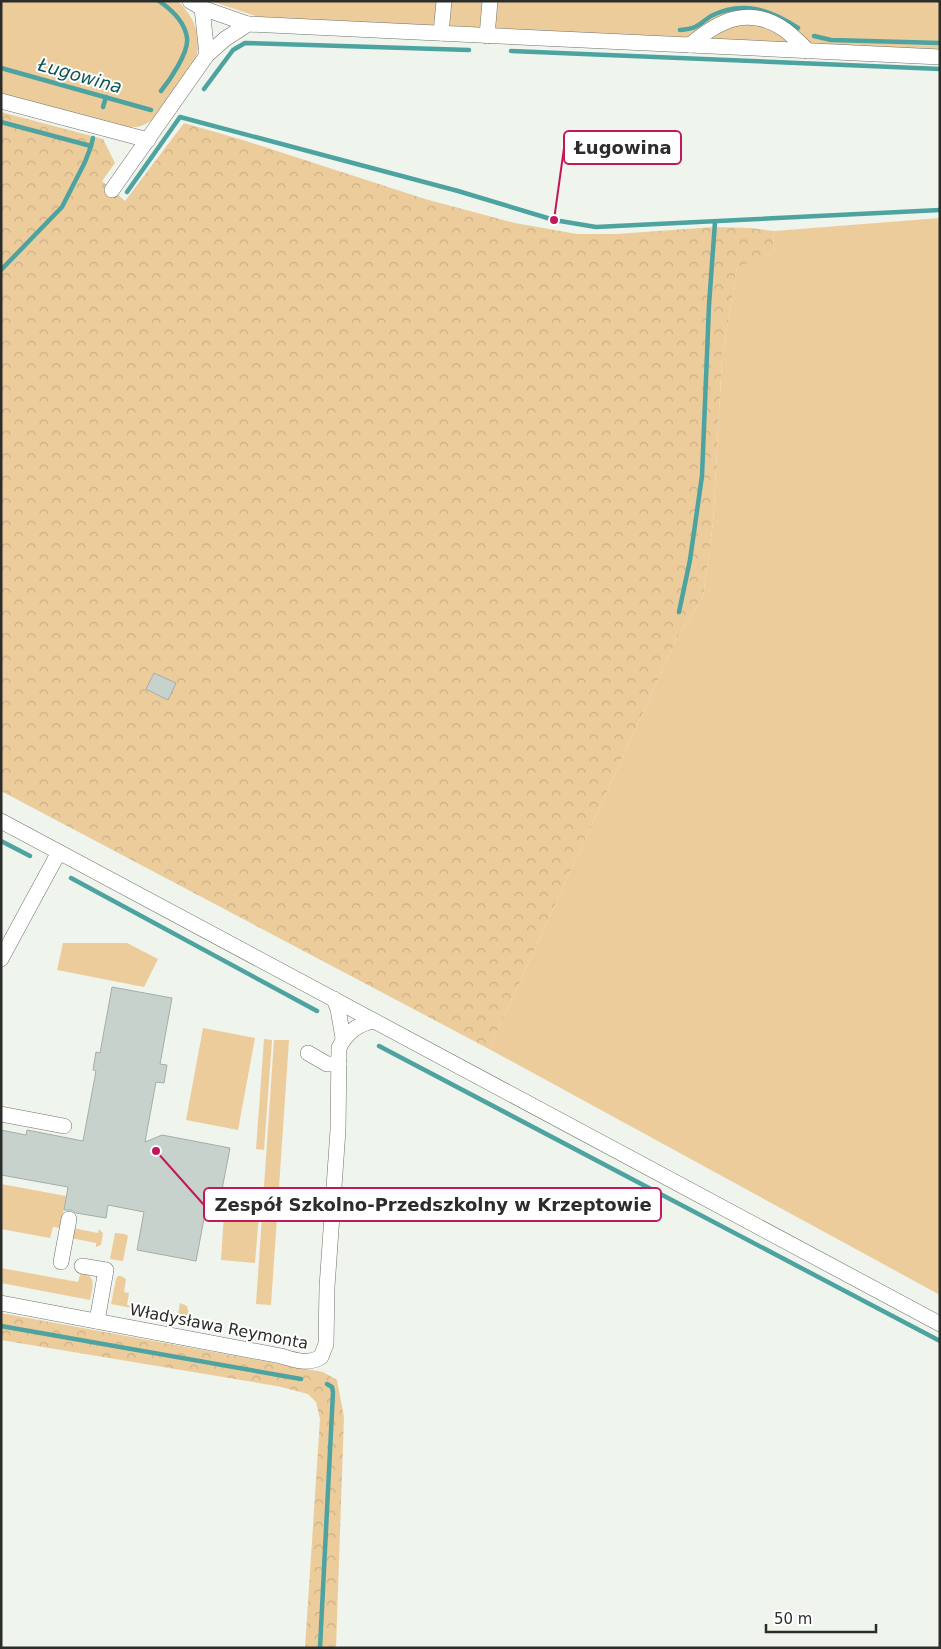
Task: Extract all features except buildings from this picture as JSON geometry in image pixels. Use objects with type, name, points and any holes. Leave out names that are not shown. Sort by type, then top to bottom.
[{"type":"street","points":[[441,33],[444,1]]},
{"type":"street","points":[[488,36],[490,1]]},
{"type":"street","points":[[196,5],[248,24],[940,57]]},
{"type":"street","points":[[196,5],[207,55]]},
{"type":"street","points":[[690,45],[714,26],[727,20],[742,17],[772,23],[784,30],[808,51]]},
{"type":"street","points":[[112,190],[207,55],[229,36],[248,24]]},
{"type":"street","points":[[1,101],[148,140]]},
{"type":"street","points":[[1,821],[940,1324]]},
{"type":"street","points":[[1,959],[59,852]]},
{"type":"street","name":"Władysława Reymonta","points":[[1,1303],[281,1356],[297,1361],[310,1362],[320,1357],[326,1344],[327,1287],[338,1130],[339,1048],[343,1038],[338,1009],[334,999]]},
{"type":"street","points":[[343,1038],[361,1024],[374,1021]]},
{"type":"street","points":[[308,1053],[327,1064],[339,1064]]},
{"type":"street","points":[[1,1114],[64,1126]]},
{"type":"street","points":[[61,1262],[69,1219]]},
{"type":"street","points":[[82,1266],[106,1270],[97,1321]]},
{"type":"green space","points":[[1,1],[178,1],[188,12],[195,25],[198,39],[197,54],[184,76],[155,116],[142,126],[125,127],[1,93]]},
{"type":"green space","points":[[211,1],[940,1],[940,50],[289,20],[258,17]]},
{"type":"green space","points":[[1,112],[103,139],[115,163],[102,181],[125,201],[184,123],[243,140],[425,199],[515,223],[577,234],[616,234],[714,227],[774,231],[773,253],[737,267],[722,358],[713,523],[703,597],[678,636],[489,1049],[1,791]]},
{"type":"green space","points":[[940,218],[940,1295],[489,1049],[678,636],[703,597],[713,523],[722,358],[737,266],[773,253],[774,231]]},
{"type":"green space","points":[[63,943],[127,943],[158,959],[144,987],[57,970]]},
{"type":"green space","points":[[203,1028],[255,1038],[238,1130],[186,1120]]},
{"type":"green space","points":[[264,1039],[272,1040],[264,1150],[256,1149]]},
{"type":"green space","points":[[274,1040],[289,1040],[271,1305],[256,1304]]},
{"type":"green space","points":[[1,1184],[66,1196],[61,1228],[53,1227],[50,1238],[1,1229]]},
{"type":"green space","points":[[225,1199],[260,1202],[255,1263],[221,1260]]},
{"type":"green space","points":[[73,1228],[98,1233],[99,1229],[103,1233],[101,1245],[96,1247],[96,1243],[71,1238]]},
{"type":"green space","points":[[115,1233],[128,1236],[123,1261],[110,1259]]},
{"type":"green space","points":[[1,1268],[78,1282],[81,1271],[90,1276],[93,1282],[90,1300],[1,1283]]},
{"type":"green space","points":[[118,1276],[126,1279],[124,1292],[129,1293],[127,1305],[178,1315],[180,1303],[187,1306],[189,1319],[111,1304]]},
{"type":"green space","points":[[1,1313],[323,1372],[337,1380],[344,1417],[336,1648],[305,1648],[320,1419],[316,1402],[308,1394],[277,1386],[1,1340]]},
{"type":"waterway","points":[[159,1],[177,17],[184,27],[187,38],[182,58],[161,91]]},
{"type":"waterway","points":[[680,30],[694,27],[723,11],[745,8],[767,12],[798,28]]},
{"type":"waterway","points":[[814,36],[831,40],[940,43]]},
{"type":"waterway","points":[[204,89],[233,50],[245,43],[469,50]]},
{"type":"waterway","points":[[511,51],[940,69]]},
{"type":"waterway","name":"Ługowina","points":[[1,68],[151,110]]},
{"type":"waterway","points":[[103,107],[106,97]]},
{"type":"waterway","name":"Ługowina","points":[[127,192],[180,117],[458,191],[554,220],[596,227],[940,210]]},
{"type":"waterway","points":[[1,122],[91,146],[62,207],[1,270]]},
{"type":"waterway","points":[[91,146],[93,138]]},
{"type":"waterway","points":[[679,612],[690,560],[702,476],[709,305],[715,222]]},
{"type":"waterway","points":[[1,841],[30,856]]},
{"type":"waterway","points":[[71,878],[317,1011]]},
{"type":"waterway","points":[[379,1046],[940,1341]]},
{"type":"waterway","points":[[1,1326],[301,1379]]},
{"type":"waterway","points":[[320,1648],[333,1392],[332,1387],[327,1384]]},
{"type":"place","name":"Ługowina","points":[[554,220]]},
{"type":"place","name":"Zespół Szkolno-Przedszkolny w Krzeptowie","points":[[156,1151]]}]
